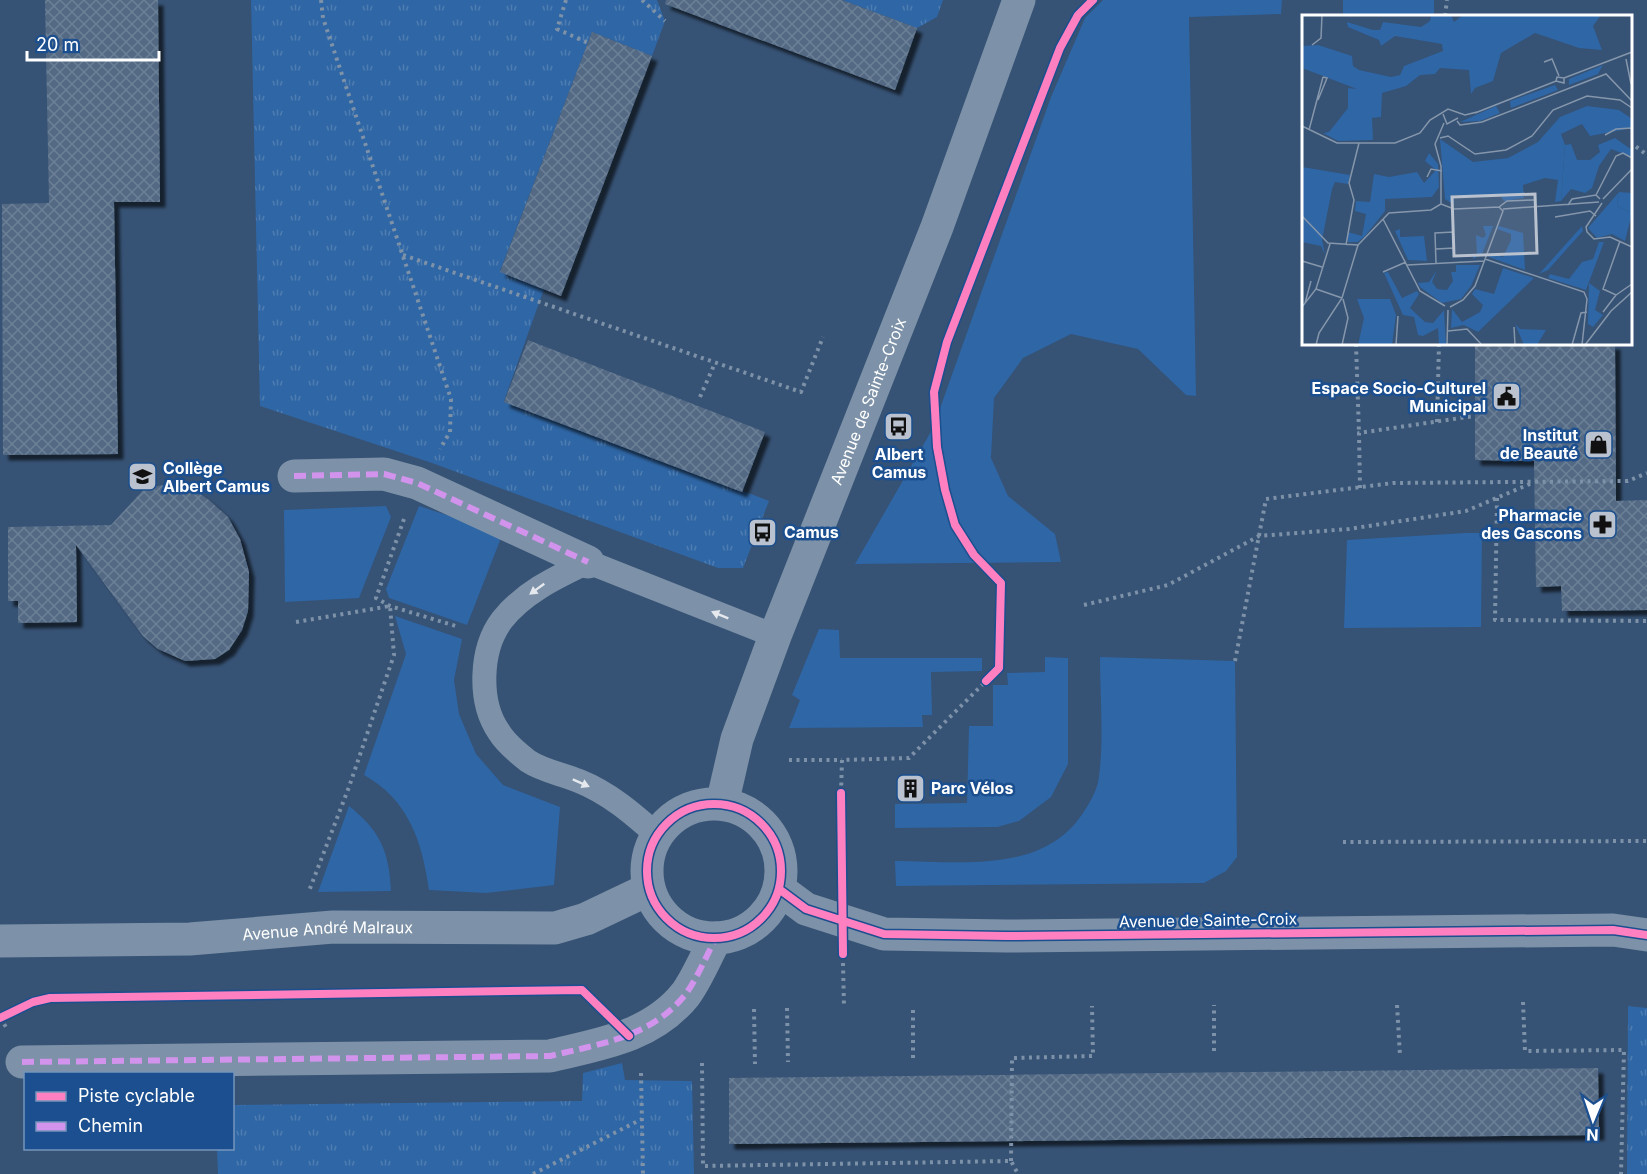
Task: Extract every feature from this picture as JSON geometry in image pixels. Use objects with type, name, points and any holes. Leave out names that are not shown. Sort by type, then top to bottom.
[{"type":"street","name":"Avenue de Sainte-Croix","points":[[722,804],[737,739],[775,636],[937,227],[1019,0]]},
{"type":"street","points":[[294,476],[384,474],[417,483],[588,562]]},
{"type":"street","points":[[703,804],[722,804],[744,810],[762,824],[776,843],[781,865],[779,889],[770,908],[756,924],[736,934],[716,938],[693,935],[674,925],[658,909],[649,889],[647,861],[657,835],[669,820],[685,810],[703,804]]},
{"type":"street","name":"Avenue André Malraux","points":[[0,941],[190,939],[333,927],[555,928],[586,919],[649,889]]},
{"type":"street","name":"Avenue de Sainte-Croix","points":[[779,889],[806,909],[884,933],[1006,936],[1602,930],[1647,935]]},
{"type":"street","points":[[22,1062],[550,1056],[629,1036],[658,1022],[685,994],[716,938]]},
{"type":"lane","points":[[657,835],[621,802],[580,781],[547,771],[527,760],[499,732],[489,707],[484,678],[488,649],[502,620],[537,588],[588,562],[775,636]]},
{"type":"path","points":[[321,0],[323,18],[452,399],[450,432],[417,483],[376,598],[390,606],[493,638]]},
{"type":"path","points":[[566,0],[557,29],[588,43]]},
{"type":"path","points":[[642,0],[665,21]]},
{"type":"path","points":[[1446,15],[1447,0]]},
{"type":"path","points":[[1632,144],[1647,155]]},
{"type":"path","points":[[403,255],[801,392],[823,337]]},
{"type":"path","points":[[1356,345],[1360,488]]},
{"type":"path","points":[[1437,422],[1439,345]]},
{"type":"path","points":[[700,398],[715,363]]},
{"type":"path","points":[[1359,433],[1474,416]]},
{"type":"path","points":[[1235,661],[1266,499],[1393,483],[1628,480],[1647,473]]},
{"type":"path","points":[[1084,604],[1168,585],[1259,536],[1349,529],[1466,511],[1536,482]]},
{"type":"path","points":[[1497,498],[1495,620],[1647,621]]},
{"type":"path","points":[[296,622],[390,606]]},
{"type":"path","points":[[306,897],[349,787],[394,655],[390,606]]},
{"type":"path","points":[[732,760],[909,758],[993,675]]},
{"type":"path","points":[[841,805],[842,760]]},
{"type":"path","points":[[1343,842],[1647,841]]},
{"type":"path","points":[[843,922],[844,1007]]},
{"type":"path","points":[[1523,1002],[1525,1051],[1624,1050],[1621,1174]]},
{"type":"path","points":[[1214,1005],[1214,1051]]},
{"type":"path","points":[[1397,1005],[1400,1056]]},
{"type":"path","points":[[913,1006],[913,1058]]},
{"type":"path","points":[[1018,1174],[1011,1161],[1012,1058],[1093,1056],[1092,1006]]},
{"type":"path","points":[[787,1008],[788,1062]]},
{"type":"path","points":[[754,1009],[755,1064]]},
{"type":"path","points":[[702,1063],[703,1166],[1011,1161]]},
{"type":"path","points":[[643,1081],[643,1174]]},
{"type":"path","points":[[533,1174],[642,1119]]},
{"type":"green space","points":[[251,0],[657,0],[665,21],[652,56],[592,32],[500,271],[544,289],[504,401],[769,501],[743,568],[718,568],[432,463],[260,406]]},
{"type":"green space","points":[[842,0],[943,0],[937,17],[917,28]]},
{"type":"green space","points":[[1103,0],[1282,0],[1281,14],[1189,17],[1196,396],[1186,395],[1138,349],[1071,334],[1023,358],[994,398],[991,458],[1008,496],[1055,534],[1061,562],[855,564],[933,428],[1051,97],[1085,18]]},
{"type":"green space","points":[[1343,0],[1434,0],[1434,15],[1343,15]]},
{"type":"green space","points":[[386,506],[391,517],[359,598],[285,602],[284,510]]},
{"type":"green space","points":[[419,506],[499,532],[501,538],[467,625],[389,598],[386,589]]},
{"type":"green space","points":[[1482,533],[1481,627],[1344,628],[1347,540]]},
{"type":"green space","points":[[395,616],[462,639],[454,680],[459,714],[476,754],[503,785],[560,807],[554,885],[486,893],[429,890],[422,855],[411,824],[392,797],[364,775],[406,654]]},
{"type":"green space","points":[[819,629],[839,630],[840,658],[982,658],[982,671],[931,672],[932,715],[922,715],[923,727],[789,728],[800,700],[792,695]]},
{"type":"green space","points":[[1045,657],[1068,658],[1068,764],[1051,797],[1019,821],[997,827],[895,828],[895,804],[967,803],[969,726],[993,726],[993,685],[1008,685],[1007,673],[1045,672]]},
{"type":"green space","points":[[1100,657],[1235,661],[1237,857],[1226,871],[1204,883],[896,886],[895,861],[998,860],[1045,847],[1066,833],[1086,809],[1098,781],[1102,732]]},
{"type":"green space","points":[[349,806],[368,824],[381,843],[388,864],[391,891],[318,892]]},
{"type":"green space","points":[[1628,1006],[1647,1008],[1647,1174],[1627,1174]]},
{"type":"green space","points":[[622,1063],[625,1080],[692,1081],[694,1174],[218,1174],[217,1150],[234,1150],[234,1105],[582,1101],[583,1073]]},
{"type":"building","points":[[45,0],[158,0],[160,202],[114,202],[118,454],[3,455],[2,204],[49,203]]},
{"type":"building","points":[[666,0],[842,0],[917,28],[895,90],[665,4]]},
{"type":"building","points":[[592,32],[652,56],[561,296],[500,272]]},
{"type":"building","points":[[528,340],[765,432],[742,492],[504,402]]},
{"type":"building","points":[[1475,345],[1615,345],[1616,501],[1647,500],[1647,610],[1562,611],[1561,586],[1536,587],[1534,461],[1475,460]]},
{"type":"building","points":[[171,484],[196,491],[209,500],[228,517],[240,539],[249,572],[248,611],[242,630],[229,650],[215,659],[185,661],[158,649],[143,636],[76,545],[77,622],[18,623],[18,601],[8,601],[8,527],[111,525],[145,488]]},
{"type":"building","points":[[1598,1068],[1599,1135],[729,1144],[729,1078]]},
{"type":"marked path","points":[[294,476],[384,474],[417,483],[588,562]]},
{"type":"marked path","points":[[22,1062],[550,1056],[624,1037],[657,1021],[685,995],[716,938]]},
{"type":"cycle path","points":[[986,681],[999,668],[1001,583],[974,555],[955,525],[945,490],[937,447],[934,392],[947,342],[1060,48],[1078,15],[1093,0]]},
{"type":"cycle path","points":[[841,793],[843,954]]},
{"type":"cycle path","points":[[714,804],[740,809],[761,824],[776,845],[781,871],[776,897],[761,918],[740,933],[714,938],[688,933],[667,918],[652,897],[647,871],[652,845],[667,824],[688,809],[714,804]]},
{"type":"cycle path","points":[[779,889],[806,909],[884,934],[1006,936],[1613,930],[1647,935]]},
{"type":"cycle path","points":[[0,1018],[33,1002],[50,998],[582,990],[629,1036]]},
{"type":"place","name":"Espace Socio-Culturel Municipal","points":[[1507,397]]},
{"type":"place","name":"Albert Camus","points":[[899,426]]},
{"type":"place","name":"Institut de Beauté","points":[[1599,444]]},
{"type":"place","name":"Collège Albert Camus","points":[[142,477]]},
{"type":"place","name":"Pharmacie des Gascons","points":[[1603,524]]},
{"type":"place","name":"Camus","points":[[763,532]]},
{"type":"place","name":"Parc Vélos","points":[[910,788]]}]
